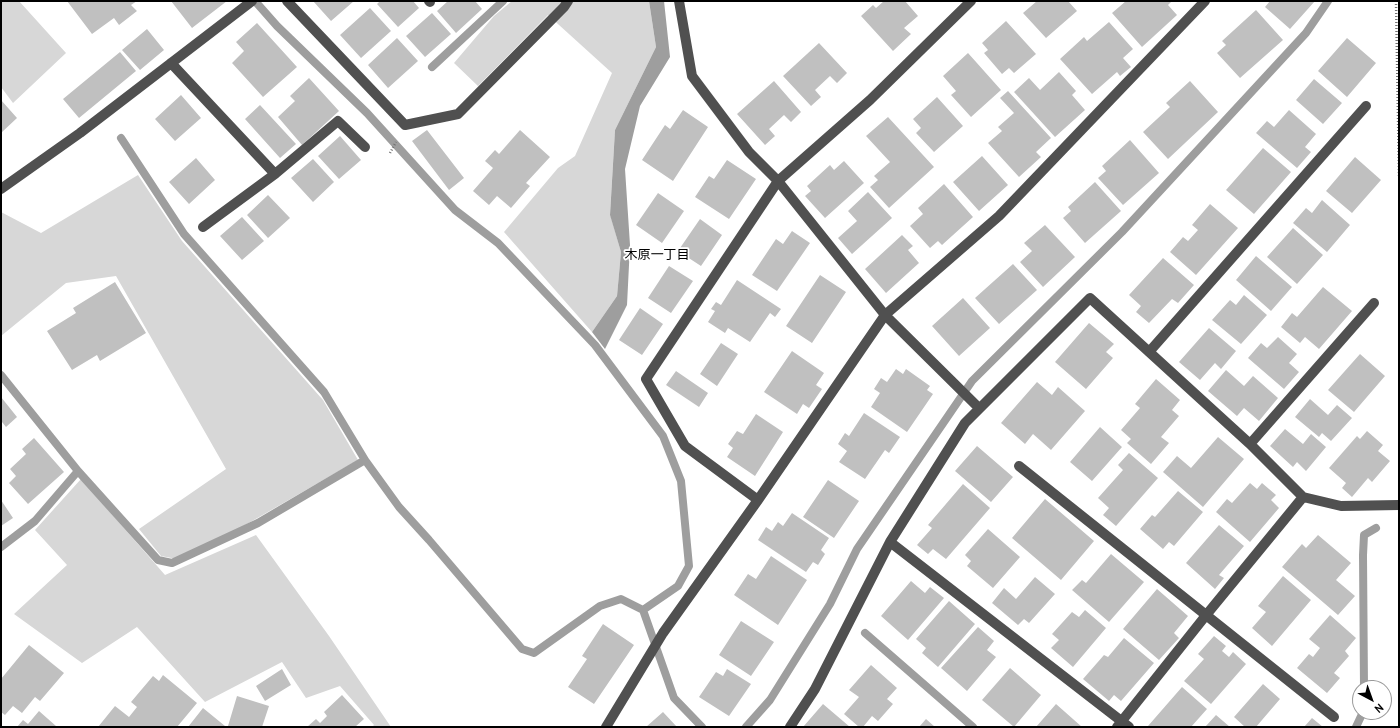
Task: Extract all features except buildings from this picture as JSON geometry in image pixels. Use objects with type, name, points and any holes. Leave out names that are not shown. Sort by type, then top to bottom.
[{"type":"street","points":[[1,190],[80,133],[252,1]]},
{"type":"street","points":[[287,1],[405,126],[458,114],[564,7],[568,1]]},
{"type":"street","points":[[679,1],[692,76],[749,152],[778,180],[885,315],[979,408]]},
{"type":"street","points":[[758,500],[684,446],[646,379],[778,180],[870,100],[972,1]]},
{"type":"street","points":[[606,727],[663,634],[758,500],[885,315],[999,216],[1206,1]]},
{"type":"street","points":[[171,63],[275,174]]},
{"type":"street","points":[[1149,352],[1366,106]]},
{"type":"street","points":[[203,227],[275,174],[338,121],[365,147]]},
{"type":"street","points":[[790,727],[815,689],[890,542],[965,424],[979,408],[1090,298],[1250,444],[1303,497],[1341,506],[1399,504]]},
{"type":"street","points":[[1250,444],[1374,303]]},
{"type":"street","points":[[1019,466],[1207,614],[1334,717]]},
{"type":"street","points":[[890,542],[1123,725],[1207,614],[1303,497]]},
{"type":"path","points":[[1396,1],[1399,177]]},
{"type":"shaded area","points":[[2,1],[19,1],[66,53],[13,103],[1,87]]},
{"type":"shaded area","points":[[512,1],[649,1],[656,47],[615,130],[610,214],[621,252],[617,296],[592,332],[504,232],[558,168],[575,156],[612,73],[548,15],[478,86],[454,63],[494,16]]},
{"type":"shaded area","points":[[649,1],[664,1],[670,57],[640,106],[625,169],[630,245],[627,305],[605,349],[592,332],[617,296],[621,252],[610,215],[615,130],[656,47]]},
{"type":"shaded area","points":[[138,175],[182,241],[323,400],[358,460],[247,524],[177,559],[161,556],[139,529],[226,469],[116,276],[66,283],[1,336],[1,212],[41,233]]},
{"type":"shaded area","points":[[81,479],[165,575],[256,535],[329,636],[391,727],[372,727],[374,725],[340,686],[306,698],[282,662],[205,702],[137,627],[82,663],[14,614],[67,565],[35,530]]},
{"type":"waterway","points":[[255,1],[277,26],[367,113],[455,210],[498,243],[595,345],[663,436],[681,481],[689,566],[678,586],[643,610],[674,698],[702,727]]},
{"type":"waterway","points":[[432,67],[503,1]]},
{"type":"waterway","points":[[746,727],[770,700],[830,604],[857,549],[972,381],[1122,232],[1306,33],[1328,1]]},
{"type":"waterway","points":[[121,138],[184,234],[324,392],[365,460]]},
{"type":"waterway","points":[[1,375],[78,471],[35,521],[1,547]]},
{"type":"waterway","points":[[78,471],[158,560],[172,563],[258,523],[365,460],[399,507],[522,649],[534,653],[600,606],[621,599],[643,610]]},
{"type":"waterway","points":[[1364,680],[1364,535],[1376,528]]},
{"type":"waterway","points":[[865,633],[973,727]]},
{"type":"waterway","points":[[1356,727],[1359,720]]},
{"type":"district","name":"木原一丁目","points":[[657,255]]}]
